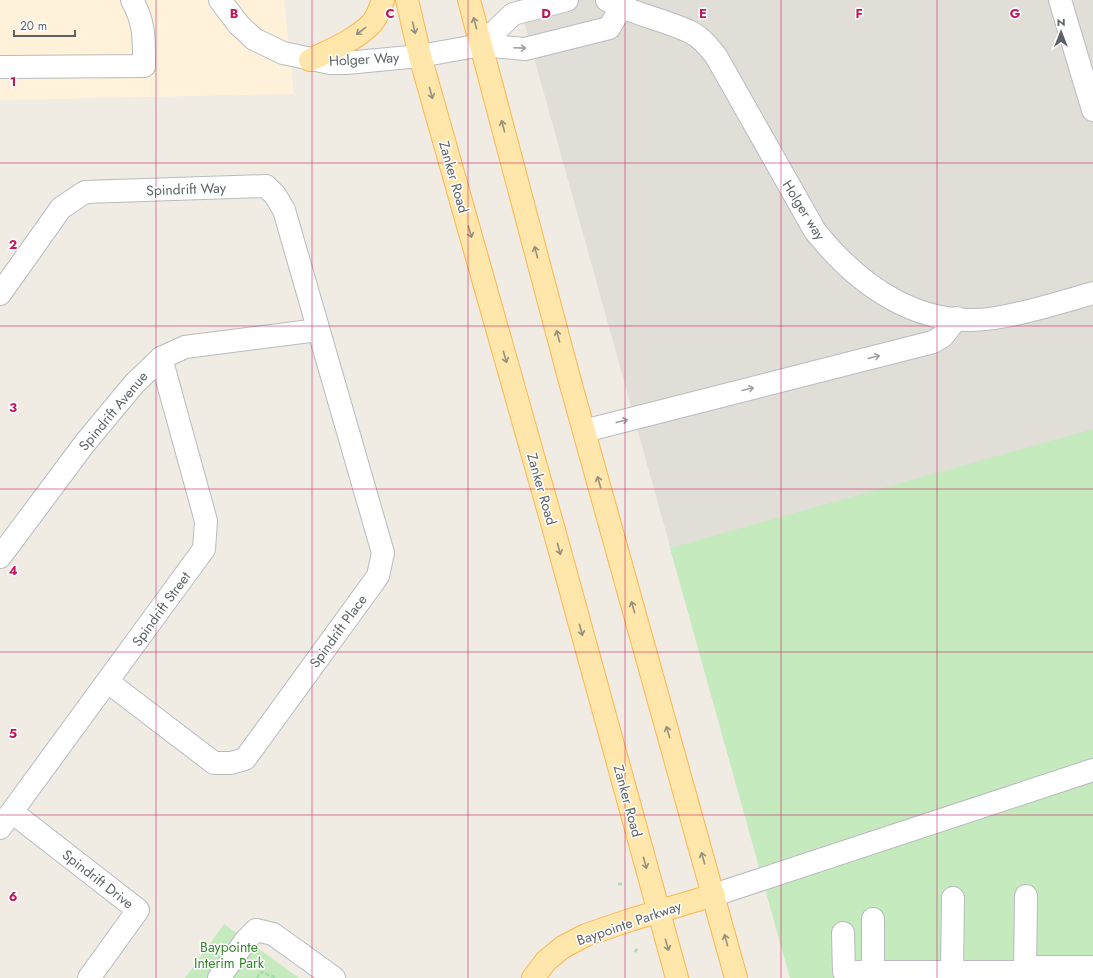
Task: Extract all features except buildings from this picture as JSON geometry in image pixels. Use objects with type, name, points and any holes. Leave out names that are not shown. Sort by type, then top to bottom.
[{"type":"main road","points":[[310,60],[338,47],[371,23],[377,16],[383,0]]},
{"type":"main road","name":"Zanker Road","points":[[407,0],[420,56],[554,530],[676,978]]},
{"type":"main road","points":[[469,0],[584,431],[736,978]]},
{"type":"main road","name":"Baypointe Parkway","points":[[533,978],[546,961],[563,947],[586,935],[714,895]]},
{"type":"street","points":[[0,67],[144,66],[144,39],[141,16],[132,0]]},
{"type":"street","name":"Holger Way","points":[[220,0],[240,25],[254,39],[283,53],[310,60],[346,63],[420,56],[481,45],[525,49],[609,28],[616,3]]},
{"type":"street","points":[[481,45],[513,14],[567,0]]},
{"type":"street","points":[[1060,0],[1093,110]]},
{"type":"street","name":"Holger way","points":[[616,3],[689,31],[704,42],[716,56],[815,231],[840,261],[857,276],[882,294],[903,304],[940,316],[957,318],[995,318],[1093,293]]},
{"type":"street","name":"Spindrift Way","points":[[0,294],[61,208],[85,192],[266,186],[275,195],[284,210],[318,330]]},
{"type":"street","points":[[584,431],[933,342],[943,336],[957,318]]},
{"type":"street","name":"Spindrift Avenue","points":[[0,557],[86,443],[134,384],[161,358],[185,347],[318,330]]},
{"type":"street","name":"Spindrift Place","points":[[108,682],[214,763],[231,763],[245,759],[378,576],[383,553],[318,330]]},
{"type":"street","name":"Spindrift Street","points":[[6,820],[204,549],[206,538],[206,521],[161,358]]},
{"type":"street","points":[[714,895],[1093,770]]},
{"type":"street","name":"Spindrift Drive","points":[[6,820],[138,910],[89,978]]},
{"type":"street","points":[[844,933],[844,972],[873,975],[952,972],[1025,972],[1026,896]]},
{"type":"street","points":[[952,972],[953,898]]},
{"type":"street","points":[[873,919],[873,975]]},
{"type":"street","points":[[219,978],[246,940],[256,930],[273,934],[334,978]]},
{"type":"street","points":[[1025,967],[1093,967]]},
{"type":"path","points":[[257,978],[260,972],[277,978]]},
{"type":"shaded area","points":[[0,0],[284,0],[294,94],[0,100]]},
{"type":"shaded area","points":[[518,0],[1093,0],[1093,978],[790,978]]},
{"type":"green space","points":[[1093,429],[1093,978],[790,978],[670,548]]},
{"type":"green space","name":"Baypointe Interim Park","points":[[224,924],[299,978],[185,978]]}]
